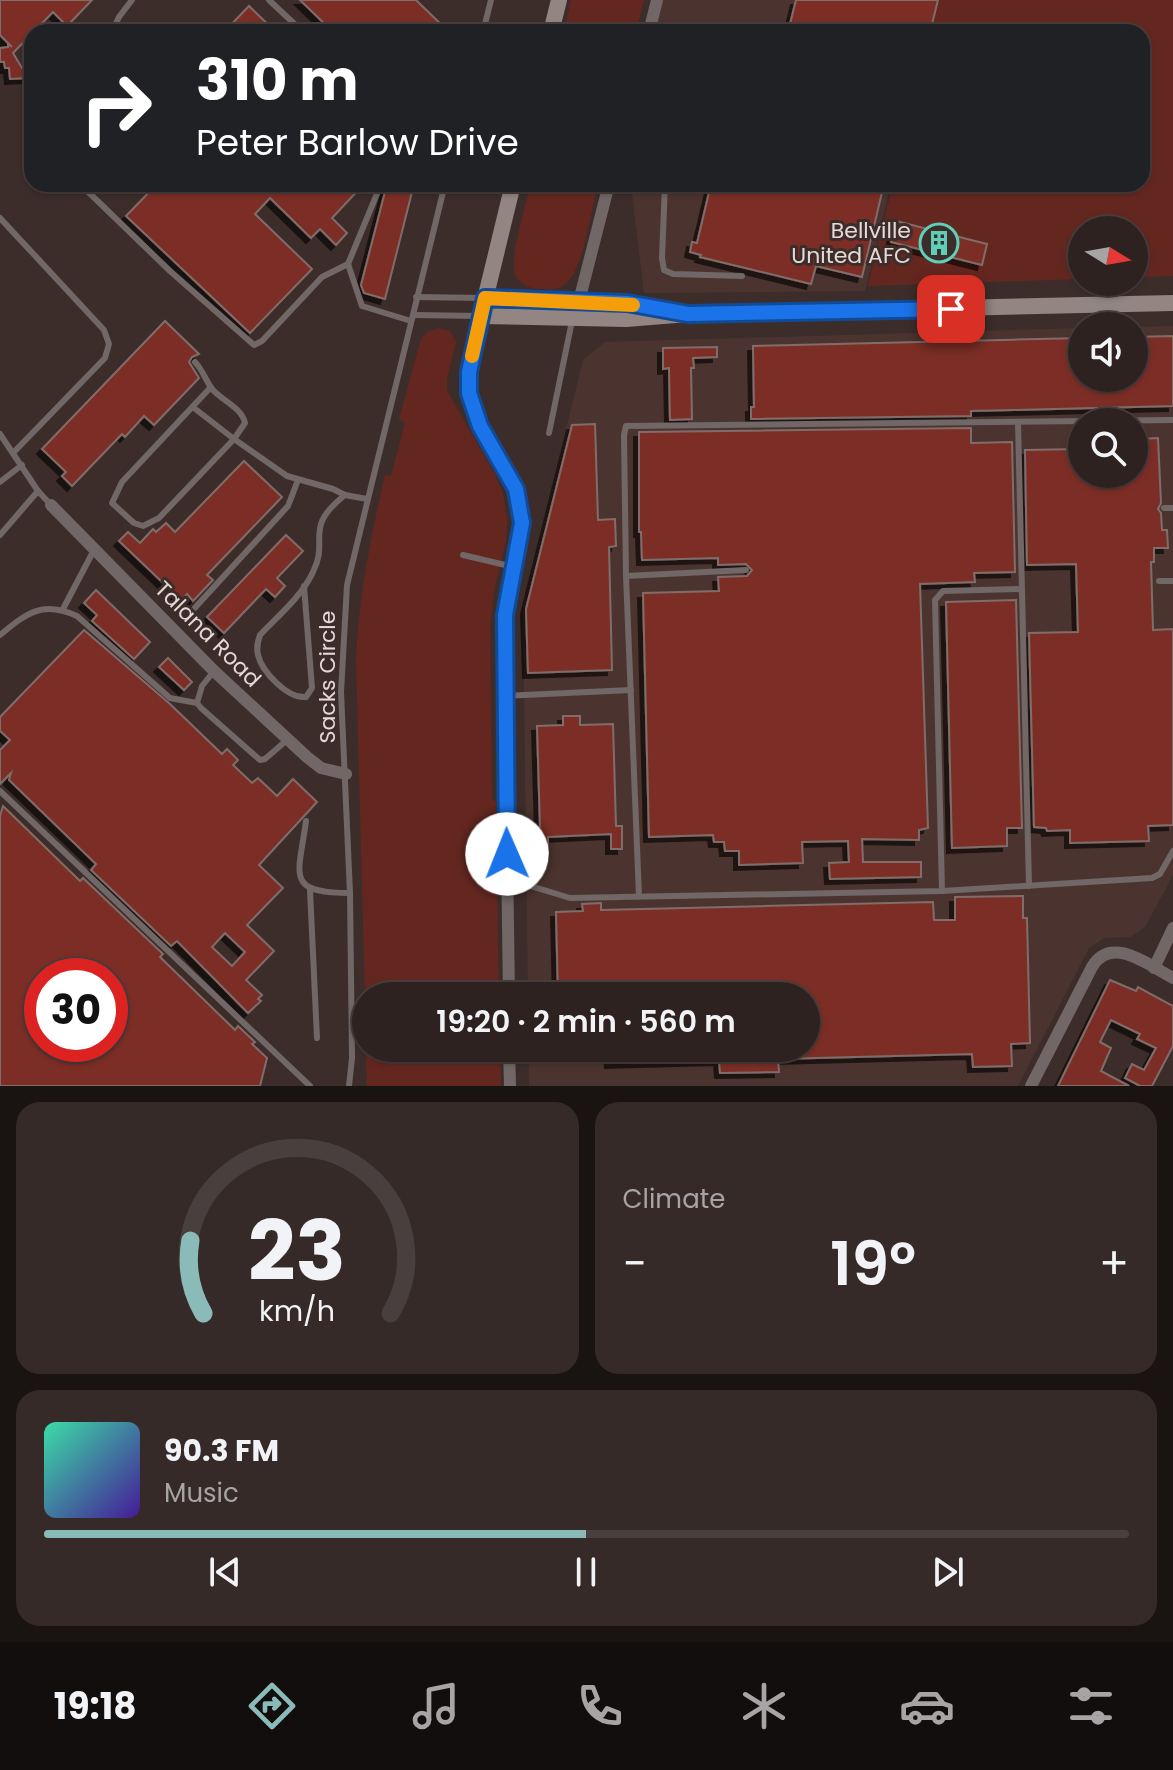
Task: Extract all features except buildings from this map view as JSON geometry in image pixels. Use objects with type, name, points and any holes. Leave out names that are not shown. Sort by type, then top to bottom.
[{"type":"street","points":[[553,24],[559,0]]},
{"type":"street","points":[[651,24],[657,0]]},
{"type":"street","points":[[509,982],[505,615],[522,523],[513,481],[480,426],[469,393],[469,372],[511,192]]},
{"type":"street","points":[[576,309],[607,192]]},
{"type":"street","points":[[485,298],[576,309]]},
{"type":"street","points":[[481,316],[627,303],[688,314],[745,315],[1173,303]]},
{"type":"street","name":"Talana Road","points":[[51,505],[214,671],[288,739],[321,768],[346,774]]},
{"type":"street","points":[[1154,968],[1173,928]]},
{"type":"street","points":[[1031,1086],[1100,957],[1121,952],[1173,978]]},
{"type":"street","points":[[509,1062],[510,1086]]},
{"type":"lane","points":[[116,24],[132,0]]},
{"type":"lane","points":[[269,0],[294,24]]},
{"type":"lane","points":[[485,24],[491,0]]},
{"type":"lane","points":[[88,192],[250,344],[262,341],[322,277],[348,264]]},
{"type":"lane","points":[[378,192],[348,264],[357,299],[362,306],[412,318],[481,316]]},
{"type":"lane","name":"Sacks Circle","points":[[349,1086],[352,1058],[350,893],[341,692],[347,585],[443,192]]},
{"type":"lane","points":[[665,192],[664,270],[673,274],[742,276]]},
{"type":"lane","points":[[0,218],[104,330],[109,344],[105,358],[14,452]]},
{"type":"lane","points":[[416,297],[485,298]]},
{"type":"lane","points":[[549,433],[576,309]]},
{"type":"lane","points":[[195,362],[203,370],[210,388],[245,420],[243,428],[159,518],[143,526],[134,523],[112,503],[115,493],[210,388]]},
{"type":"lane","points":[[194,408],[287,476],[367,499]]},
{"type":"lane","points":[[639,896],[626,576],[626,426],[1173,420]]},
{"type":"lane","points":[[1018,422],[1029,886]]},
{"type":"lane","points":[[0,434],[51,505]]},
{"type":"lane","points":[[0,482],[22,465]]},
{"type":"lane","points":[[192,611],[288,506],[298,480]]},
{"type":"lane","points":[[0,535],[38,491]]},
{"type":"lane","points":[[304,586],[312,688],[306,697],[300,698],[291,695],[265,669],[256,645],[260,635],[304,586],[315,568],[323,517],[345,495]]},
{"type":"lane","points":[[1164,508],[1173,508]]},
{"type":"lane","points":[[63,609],[95,548]]},
{"type":"lane","points":[[463,555],[514,567]]},
{"type":"lane","points":[[626,576],[746,570]]},
{"type":"lane","points":[[1159,581],[1173,581]]},
{"type":"lane","points":[[942,891],[935,600],[943,591],[1022,589]]},
{"type":"lane","points":[[0,635],[25,614],[46,608],[63,609],[77,616],[170,698],[197,703],[260,760],[288,739]]},
{"type":"lane","points":[[197,703],[202,686],[214,671]]},
{"type":"lane","points":[[505,696],[631,690]]},
{"type":"lane","points":[[0,791],[310,1086]]},
{"type":"lane","points":[[306,821],[301,881],[310,890],[322,893],[350,893]]},
{"type":"lane","points":[[508,879],[570,898],[942,891],[1152,878],[1160,874],[1173,851]]},
{"type":"lane","points":[[310,890],[317,1038]]},
{"type":"shaded area","points":[[571,0],[644,0],[638,24],[566,24]]},
{"type":"shaded area","points":[[660,0],[937,0],[931,24],[654,24]]},
{"type":"shaded area","points":[[938,0],[1173,0],[1173,276],[1148,277],[1148,216],[1068,216],[1068,279],[868,286],[891,192],[1150,192],[1150,24],[932,24]]},
{"type":"shaded area","points":[[529,192],[596,192],[579,260],[564,285],[537,289],[521,282],[514,270],[517,239]]},
{"type":"shaded area","points":[[632,192],[889,192],[865,291],[644,293]]},
{"type":"shaded area","points":[[1173,326],[1173,875],[1145,927],[1130,937],[1104,938],[1089,948],[1018,1086],[529,1086],[528,1062],[820,1062],[820,982],[528,982],[523,605],[583,360],[605,342],[1068,328],[1068,392],[1148,392],[1148,327]]},
{"type":"shaded area","points":[[439,328],[450,331],[456,342],[447,391],[496,476],[507,518],[506,541],[490,624],[499,982],[365,982],[356,658],[360,611],[385,475],[391,476],[405,422],[399,419],[421,339],[427,332]]},
{"type":"shaded area","points":[[366,1062],[500,1062],[501,1086],[367,1086]]},
{"type":"slow traffic","points":[[472,356],[485,298],[633,305]]},
{"type":"place","name":"Bellville United AFC","points":[[939,243]]},
{"type":"route","points":[[507,854],[505,615],[522,523],[516,489],[480,426],[469,393],[469,372],[485,298],[627,303],[688,314],[951,309]]}]
